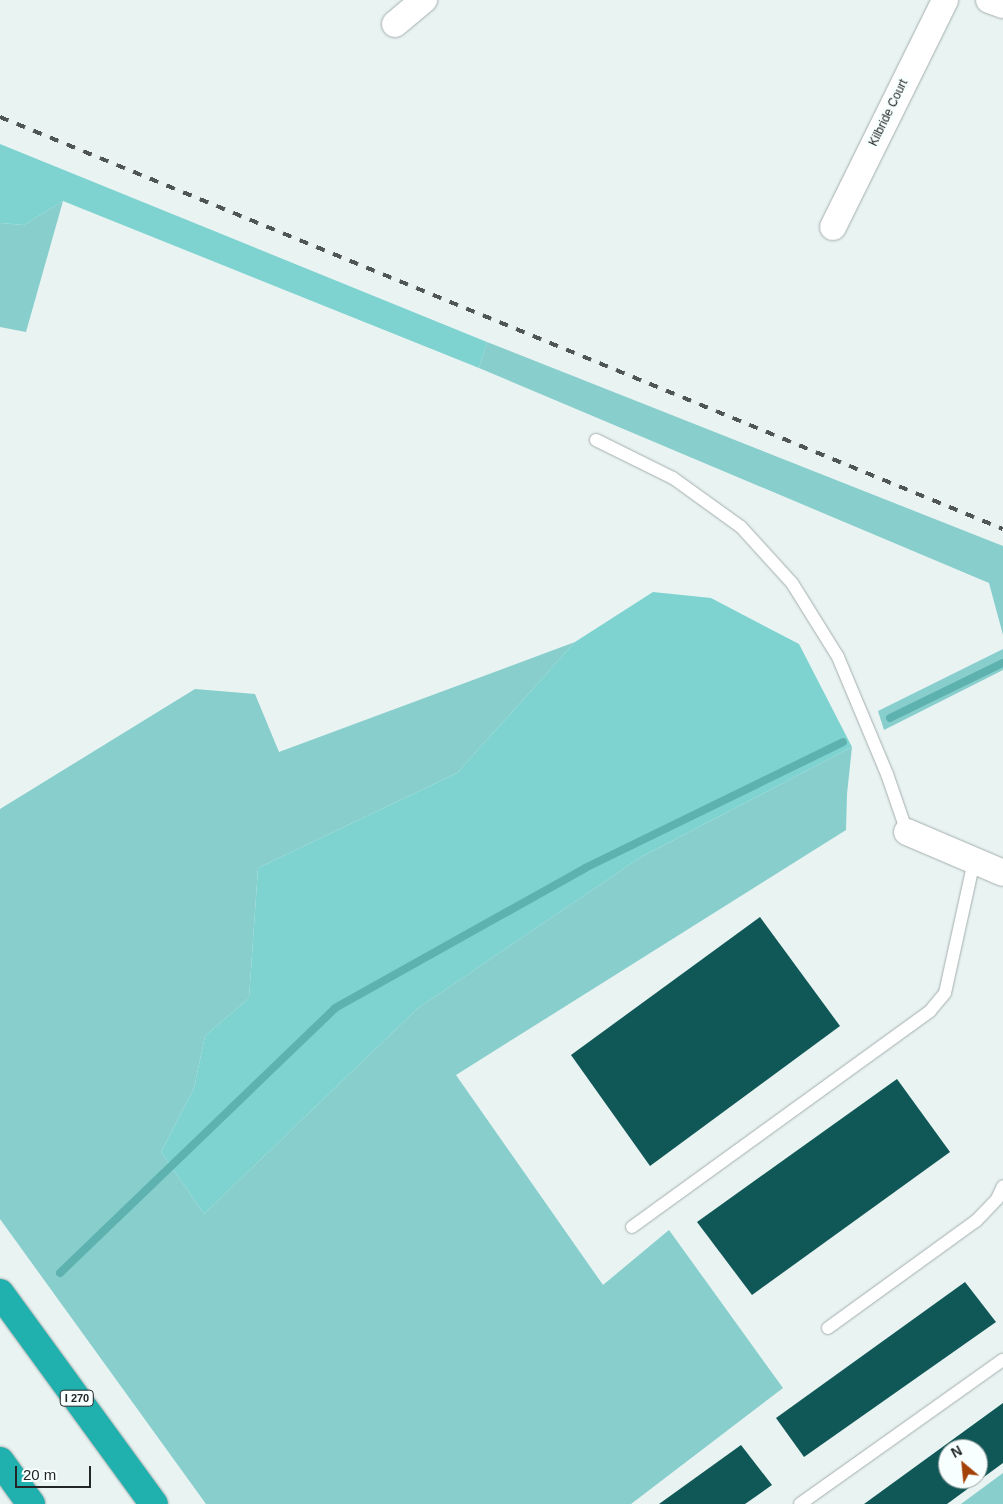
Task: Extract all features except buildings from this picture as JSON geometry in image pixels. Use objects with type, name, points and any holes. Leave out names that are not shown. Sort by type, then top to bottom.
[{"type":"highway","name":"I 270","points":[[0,1292],[154,1504]]},
{"type":"highway","points":[[0,1461],[31,1504]]},
{"type":"street","points":[[395,24],[424,0]]},
{"type":"street","name":"Kilbride Court","points":[[833,227],[945,0]]},
{"type":"street","points":[[989,0],[1003,5]]},
{"type":"street","points":[[906,832],[1003,873]]},
{"type":"lane","points":[[596,440],[673,478],[741,527],[792,583],[838,657],[887,774],[906,832]]},
{"type":"lane","points":[[632,1227],[930,1011],[945,992],[974,861]]},
{"type":"lane","points":[[828,1328],[976,1221],[997,1199],[1003,1186]]},
{"type":"lane","points":[[800,1504],[1003,1360]]},
{"type":"shaded area","points":[[0,144],[487,342],[479,368],[63,201],[24,225],[0,223]]},
{"type":"shaded area","points":[[63,201],[26,332],[0,327],[0,223],[24,225]]},
{"type":"shaded area","points":[[487,342],[1003,546],[1003,635],[989,583],[479,368]]},
{"type":"shaded area","points":[[653,592],[711,598],[799,644],[852,747],[641,857],[418,1008],[204,1214],[161,1152],[194,1088],[205,1036],[249,998],[258,868],[457,773],[575,642]]},
{"type":"shaded area","points":[[575,642],[457,773],[258,868],[249,998],[205,1036],[194,1088],[161,1152],[204,1214],[418,1008],[641,857],[852,747],[847,794],[846,830],[456,1075],[603,1285],[669,1230],[783,1388],[631,1504],[206,1504],[0,1219],[0,809],[195,689],[255,694],[279,752]]},
{"type":"shaded area","points":[[1003,649],[1003,670],[884,730],[878,711]]},
{"type":"shaded area","points":[[1003,1473],[1003,1504],[961,1504],[981,1489],[988,1489],[988,1484]]},
{"type":"waterway","points":[[890,718],[1003,663]]},
{"type":"waterway","points":[[60,1273],[335,1008],[585,868],[843,742]]},
{"type":"railway","points":[[0,117],[1003,529]]}]
